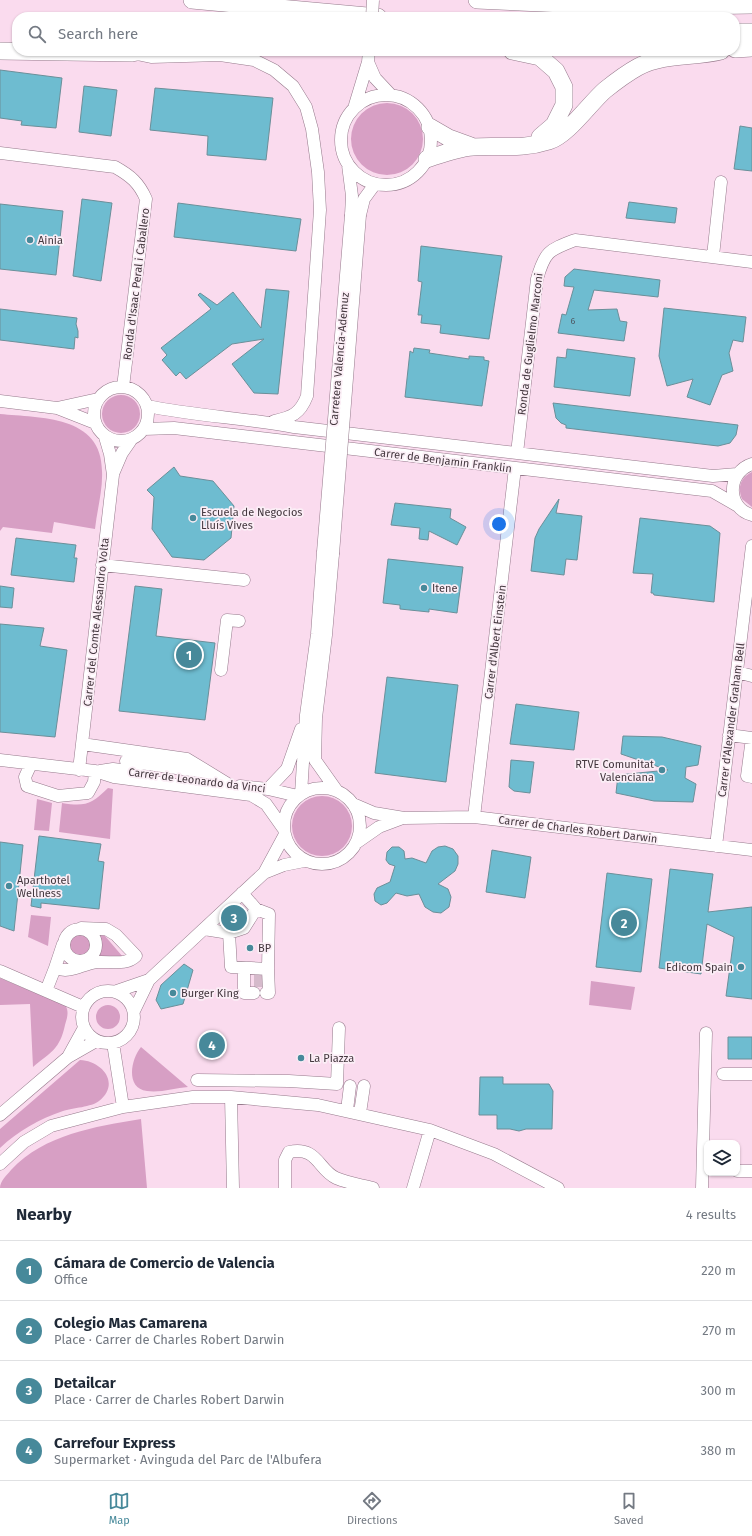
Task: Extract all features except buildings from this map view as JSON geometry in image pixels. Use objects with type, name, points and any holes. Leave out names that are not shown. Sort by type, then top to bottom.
[{"type":"highway","points":[[192,0],[323,12]]},
{"type":"highway","points":[[477,0],[631,7],[752,5]]},
{"type":"highway","points":[[740,32],[752,32]]},
{"type":"highway","points":[[740,49],[752,48]]},
{"type":"highway","points":[[0,51],[12,51]]},
{"type":"highway","points":[[531,145],[554,125],[564,105],[564,87],[556,71],[540,57],[535,56]]},
{"type":"highway","points":[[427,160],[448,151],[473,147],[509,148],[551,140],[574,123],[605,90],[638,67],[670,57],[683,56]]},
{"type":"highway","points":[[430,127],[449,138],[473,147]]},
{"type":"street","points":[[372,12],[373,0]]},
{"type":"street","points":[[148,56],[186,56]]},
{"type":"street","points":[[227,56],[254,60],[274,70],[292,86],[306,107],[312,129],[318,172],[320,210],[307,396],[303,407],[292,417],[269,422]]},
{"type":"street","points":[[368,56],[375,78],[390,94]]},
{"type":"street","points":[[355,106],[366,99],[377,95],[390,94],[403,97],[415,104],[424,114],[430,127],[431,138],[427,160],[418,172],[405,181],[390,185],[375,184],[360,177],[348,165],[342,153],[340,140],[344,122],[355,106],[368,56]]},
{"type":"street","name":"Ronda d'Isaac Peral i Caballero","points":[[0,153],[116,167],[131,176],[140,187],[146,200],[123,387]]},
{"type":"street","name":"Carretera Valencia-Ademuz","points":[[328,553],[355,215],[348,165]]},
{"type":"street","points":[[713,256],[721,182]]},
{"type":"street","name":"Carretera Valencia-Ademuz","points":[[355,215],[375,184]]},
{"type":"street","name":"Ronda de Guglielmo Marconi","points":[[516,453],[537,279],[542,260],[554,248],[575,240],[752,262]]},
{"type":"street","points":[[0,401],[58,408],[95,423],[105,436],[113,441],[122,442],[131,440],[144,429],[148,422],[147,406],[138,393],[123,387],[109,390],[98,399],[58,408]]},
{"type":"street","points":[[95,423],[94,415],[98,399]]},
{"type":"street","name":"Carrer de Benjamin Franklin","points":[[147,406],[176,412],[269,422],[294,427],[713,476],[737,474]]},
{"type":"street","name":"Carrer de Benjamin Franklin","points":[[144,429],[182,429],[712,491],[752,515]]},
{"type":"street","name":"Carrer del Comte Alessandro Volta","points":[[79,770],[113,475],[110,454],[105,436]]},
{"type":"street","name":"Carrer del Comte Alessandro Volta","points":[[113,475],[122,453],[131,440]]},
{"type":"street","points":[[738,506],[732,491],[733,482],[737,474],[742,469],[752,464]]},
{"type":"street","name":"Carrer d'Albert Einstein","points":[[474,817],[515,468]]},
{"type":"street","name":"Carrer d'Alexander Graham Bell","points":[[716,846],[752,546]]},
{"type":"street","points":[[300,795],[306,715],[328,553]]},
{"type":"street","points":[[328,553],[326,635],[316,718],[315,760],[337,791]]},
{"type":"street","points":[[102,565],[244,580]]},
{"type":"street","points":[[221,670],[227,620],[239,621]]},
{"type":"street","points":[[737,672],[752,676]]},
{"type":"street","points":[[268,788],[287,769],[306,715]]},
{"type":"street","points":[[729,735],[752,738],[747,776],[752,777]]},
{"type":"street","points":[[82,744],[187,758],[228,784]]},
{"type":"street","points":[[113,769],[141,752]]},
{"type":"street","name":"Carrer de Leonardo da Vinci","points":[[0,760],[94,772],[114,778],[251,795],[266,804],[284,832]]},
{"type":"street","points":[[126,761],[211,773]]},
{"type":"street","points":[[31,764],[25,777],[27,786],[58,796],[88,793],[94,782],[94,772]]},
{"type":"street","name":"Carrer de Leonardo da Vinci","points":[[94,772],[113,769],[268,788],[300,795]]},
{"type":"street","points":[[264,873],[284,832],[287,810],[300,795],[312,789],[325,788],[337,791],[346,796],[353,804],[360,823],[356,844],[349,853],[339,861],[328,864],[316,864],[304,861],[288,846],[284,832]]},
{"type":"street","name":"Carrer de Charles Robert Darwin","points":[[353,804],[374,813],[404,818],[474,817],[752,850]]},
{"type":"street","name":"Carrer de Charles Robert Darwin","points":[[356,844],[379,827],[404,818]]},
{"type":"street","points":[[134,1011],[130,1002],[125,996],[117,991],[109,990],[93,994],[83,1007],[81,1014],[84,1028],[89,1036],[96,1041],[113,1043],[121,1040],[132,1028],[134,1011],[149,980],[264,873],[284,865],[304,861]]},
{"type":"street","points":[[242,893],[256,909],[269,914],[268,968],[259,985],[244,968]]},
{"type":"street","points":[[204,929],[229,933],[244,928],[256,909]]},
{"type":"street","points":[[63,944],[66,954],[75,960],[86,960],[91,957],[96,947],[96,942],[91,933],[81,928]]},
{"type":"street","points":[[46,991],[64,939],[71,931],[81,928],[106,929],[116,935],[136,956],[131,961],[96,962],[75,970],[62,970],[55,968]]},
{"type":"street","points":[[229,933],[231,967],[268,968]]},
{"type":"street","points":[[0,970],[83,1007]]},
{"type":"street","points":[[117,991],[149,980]]},
{"type":"street","points":[[68,1057],[84,1028]]},
{"type":"street","points":[[197,1080],[289,1081],[337,1084],[339,1064],[339,1028]]},
{"type":"street","points":[[702,1188],[706,1033]]},
{"type":"street","points":[[0,1115],[68,1057],[96,1041]]},
{"type":"street","points":[[113,1043],[123,1107]]},
{"type":"street","points":[[723,1074],[752,1074]]},
{"type":"street","points":[[346,1110],[350,1086]]},
{"type":"street","points":[[360,1113],[364,1086]]},
{"type":"street","points":[[0,1164],[24,1142],[51,1126],[123,1107],[193,1097],[231,1097],[318,1105],[360,1113],[430,1130],[494,1154],[558,1188]]},
{"type":"street","points":[[231,1097],[233,1188]]},
{"type":"street","points":[[413,1188],[430,1130]]},
{"type":"street","points":[[285,1188],[285,1160],[290,1152],[296,1150],[312,1155],[321,1162],[325,1170],[336,1178],[373,1188]]},
{"type":"street","points":[[740,1171],[752,1171]]},
{"type":"shaded area","points":[[380,103],[394,103],[401,105],[413,113],[421,125],[423,139],[421,153],[413,165],[401,173],[394,175],[380,175],[373,173],[361,165],[353,153],[351,146],[351,132],[353,125],[361,113],[373,105]]},
{"type":"shaded area","points":[[121,395],[134,401],[140,414],[134,427],[121,433],[108,427],[102,414],[108,401]]},
{"type":"shaded area","points":[[0,414],[50,419],[66,423],[80,429],[92,439],[99,453],[102,471],[101,493],[95,529],[54,522],[52,533],[3,527],[0,531]]},
{"type":"shaded area","points":[[752,472],[752,507],[742,499],[740,487],[745,477]]},
{"type":"shaded area","points":[[108,788],[113,789],[110,839],[59,832],[62,803],[77,805],[88,803],[97,798]]},
{"type":"shaded area","points":[[322,796],[339,801],[347,809],[352,826],[347,843],[339,851],[322,856],[305,851],[297,843],[292,826],[297,809],[305,801]]},
{"type":"shaded area","points":[[37,799],[52,803],[49,831],[34,830]]},
{"type":"shaded area","points":[[31,915],[51,917],[48,946],[28,937]]},
{"type":"shaded area","points":[[79,932],[84,933],[90,939],[90,949],[84,955],[79,956],[74,955],[68,949],[67,944],[68,939],[74,933]]},
{"type":"shaded area","points":[[98,935],[105,936],[123,957],[94,957],[100,946]]},
{"type":"shaded area","points":[[0,978],[66,1006],[67,1016],[60,1040],[50,1053],[33,1067],[30,1004],[0,1005]]},
{"type":"shaded area","points":[[591,981],[635,987],[631,1010],[589,1005]]},
{"type":"shaded area","points":[[108,1005],[117,1008],[120,1017],[117,1026],[108,1029],[99,1026],[96,1017],[99,1008]]},
{"type":"shaded area","points":[[141,1047],[188,1087],[147,1091],[140,1089],[135,1085],[132,1072],[133,1065],[137,1052]]},
{"type":"shaded area","points":[[80,1060],[95,1064],[106,1074],[108,1087],[105,1094],[99,1101],[87,1106],[63,1111],[37,1122],[14,1136],[0,1148],[0,1129]]},
{"type":"shaded area","points":[[141,1119],[147,1188],[0,1188],[1,1183],[6,1176],[24,1158],[55,1140],[88,1129]]},
{"type":"tunnel","points":[[254,981],[266,981]]},
{"type":"place","name":"Ainia","points":[[30,240]]},
{"type":"place","name":"Escuela de Negocios Lluís Vives","points":[[193,518]]},
{"type":"place","name":"Itene","points":[[424,588]]},
{"type":"place","name":"Cámara de Comercio de Valencia","points":[[189,655]]},
{"type":"place","name":"RTVE Comunitat Valenciana","points":[[662,770]]},
{"type":"place","name":"Aparthotel Wellness","points":[[9,886]]},
{"type":"place","name":"Detailcar","points":[[234,918]]},
{"type":"place","name":"Colegio Mas Camarena","points":[[624,923]]},
{"type":"place","name":"BP","points":[[250,948]]},
{"type":"place","name":"Edicom Spain","points":[[741,967]]},
{"type":"place","name":"Burger King","points":[[173,993]]},
{"type":"place","name":"Carrefour Express","points":[[212,1045]]},
{"type":"place","name":"La Piazza","points":[[301,1058]]}]
